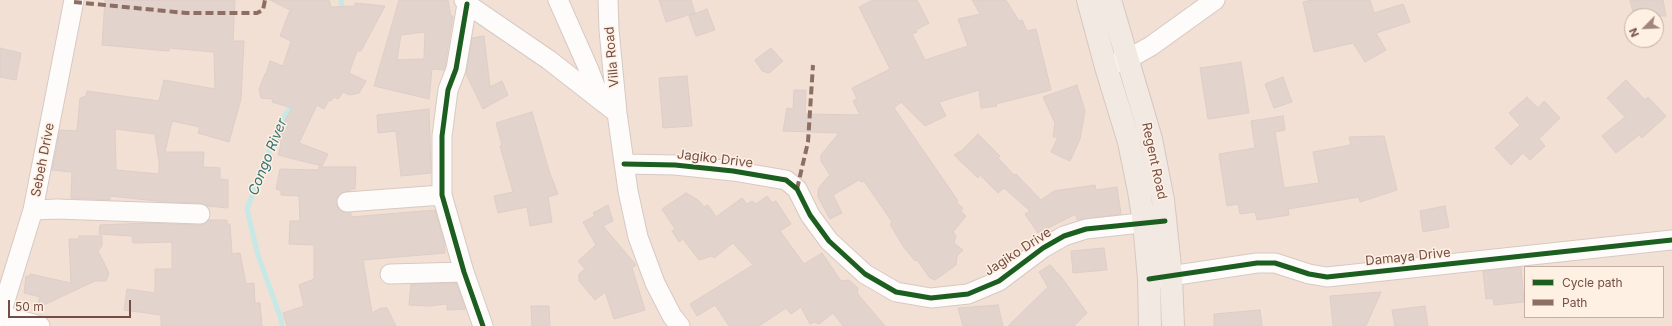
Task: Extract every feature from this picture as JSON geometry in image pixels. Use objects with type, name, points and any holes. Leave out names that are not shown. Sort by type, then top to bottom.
[{"type":"main road","name":"Regent Road","points":[[1088,0],[1106,67],[1171,276],[1173,326]]},
{"type":"main road","name":"Regent Road","points":[[1110,0],[1151,139],[1163,200],[1155,222],[1149,279],[1150,326]]},
{"type":"street","name":"Sebeh Drive","points":[[0,316],[34,210],[74,0]]},
{"type":"street","points":[[558,0],[590,70],[600,99]]},
{"type":"street","name":"Villa Road","points":[[608,0],[609,30],[617,113],[624,164],[638,237],[655,283],[672,316],[680,326]]},
{"type":"street","points":[[1106,67],[1128,59],[1173,31],[1215,0]]},
{"type":"street","points":[[483,326],[464,272],[442,195],[442,136],[448,90],[456,69],[465,2],[548,60],[617,113]]},
{"type":"street","name":"Jagiko Drive","points":[[624,164],[675,165],[733,170],[786,180],[797,189],[810,215],[829,241],[865,274],[896,292],[931,298],[968,294],[999,281],[1042,248],[1064,236],[1086,229],[1155,222]]},
{"type":"street","points":[[347,202],[442,195]]},
{"type":"street","points":[[34,210],[57,209],[200,214]]},
{"type":"street","name":"Damaya Drive","points":[[1149,279],[1257,264],[1275,263],[1309,274],[1327,277],[1672,240]]},
{"type":"street","points":[[390,274],[464,272]]},
{"type":"street","points":[[0,316],[40,326]]},
{"type":"shaded area","points":[[0,0],[1672,0],[1672,326],[0,326]]},
{"type":"building","points":[[105,0],[235,0],[233,41],[244,41],[241,99],[229,142],[198,133],[200,127],[172,121],[165,152],[204,152],[203,167],[220,168],[220,179],[228,180],[228,208],[207,206],[200,203],[166,202],[110,196],[110,200],[71,198],[72,172],[52,170],[60,130],[77,131],[80,98],[86,96],[87,91],[159,101],[164,80],[215,89],[214,52],[169,48],[169,51],[102,45]],"holes":[[[115,129],[155,134],[159,174],[116,170]]]},
{"type":"building","points":[[270,0],[329,0],[331,7],[355,6],[355,3],[385,6],[361,51],[357,51],[349,73],[366,81],[359,93],[350,95],[343,92],[338,99],[334,97],[331,101],[329,100],[324,109],[317,105],[299,143],[328,154],[322,166],[278,155],[281,144],[275,139],[292,108],[272,102],[273,99],[261,98],[259,89],[270,61],[283,66],[291,41],[280,36],[290,10]]},
{"type":"building","points":[[399,0],[448,0],[451,16],[453,16],[445,66],[444,70],[432,69],[429,99],[374,86]],"holes":[[[425,32],[424,59],[397,60],[401,35]]]},
{"type":"building","points":[[659,0],[691,0],[695,13],[666,22]]},
{"type":"building","points":[[873,0],[917,0],[929,23],[912,34],[925,60],[968,46],[958,19],[980,14],[972,0],[1006,0],[1019,21],[1022,20],[1027,31],[1036,29],[1051,90],[996,104],[997,106],[981,108],[979,90],[939,102],[946,116],[925,126],[901,102],[894,108],[958,201],[956,202],[963,208],[961,211],[966,216],[953,232],[956,236],[954,243],[963,250],[957,256],[956,265],[935,280],[930,278],[917,260],[915,261],[903,246],[890,224],[892,222],[864,181],[861,182],[859,180],[833,195],[842,213],[830,219],[818,197],[818,190],[820,186],[830,175],[821,161],[821,155],[839,133],[783,131],[787,108],[793,109],[794,90],[806,90],[805,114],[860,115],[853,101],[857,99],[852,88],[890,69],[859,7]]},
{"type":"building","points":[[1311,0],[1370,0],[1374,13],[1403,4],[1410,22],[1376,33],[1386,50],[1365,62],[1353,43],[1314,52],[1303,2]]},
{"type":"building","points":[[1630,0],[1663,0],[1666,16],[1664,16],[1664,8],[1632,8]]},
{"type":"building","points":[[707,9],[715,30],[696,36],[689,16]]},
{"type":"building","points":[[484,36],[490,87],[502,81],[508,95],[483,109],[466,74],[472,38]]},
{"type":"building","points":[[0,48],[21,53],[16,80],[0,77]]},
{"type":"building","points":[[771,48],[783,61],[769,73],[762,71],[755,60]]},
{"type":"building","points":[[1241,62],[1249,113],[1208,119],[1200,68]]},
{"type":"building","points":[[687,76],[692,126],[663,128],[659,78]]},
{"type":"building","points":[[1283,77],[1292,102],[1274,108],[1265,84]]},
{"type":"building","points":[[1626,80],[1645,100],[1648,97],[1666,116],[1642,138],[1639,135],[1616,153],[1602,136],[1625,117],[1607,98]]},
{"type":"building","points":[[1077,85],[1085,111],[1080,139],[1070,161],[1051,152],[1058,137],[1053,137],[1055,123],[1043,97]]},
{"type":"building","points":[[1527,97],[1538,108],[1544,101],[1560,118],[1539,139],[1545,146],[1530,160],[1523,153],[1511,165],[1495,148],[1520,125],[1509,113]]},
{"type":"building","points":[[429,109],[431,173],[401,176],[396,131],[378,133],[377,115]]},
{"type":"building","points":[[532,112],[549,171],[558,194],[548,197],[552,222],[530,226],[527,207],[498,213],[494,196],[513,192],[500,146],[502,145],[496,123]]},
{"type":"building","points":[[1283,116],[1285,130],[1275,132],[1284,188],[1319,183],[1313,152],[1351,145],[1349,137],[1384,136],[1397,190],[1360,202],[1359,197],[1288,209],[1289,215],[1257,220],[1255,212],[1240,214],[1238,204],[1227,206],[1219,154],[1255,148],[1251,121]]},
{"type":"building","points":[[978,134],[1000,156],[998,158],[1014,175],[1016,174],[1041,200],[1054,191],[1095,185],[1096,190],[1117,187],[1121,214],[1077,220],[1076,214],[1038,233],[1025,214],[1030,211],[1004,188],[998,193],[980,175],[978,178],[954,155],[961,151]]},
{"type":"building","points":[[319,167],[356,167],[355,189],[350,189],[350,191],[341,193],[336,202],[338,208],[343,212],[351,213],[351,217],[435,210],[444,242],[445,253],[363,260],[372,313],[381,308],[387,308],[396,326],[287,326],[283,313],[304,306],[299,285],[314,279],[314,245],[289,244],[290,221],[300,221],[299,196],[281,195],[281,191],[276,189],[280,169],[318,170]]},
{"type":"building","points":[[686,193],[698,200],[704,207],[708,205],[716,217],[742,198],[747,204],[752,201],[756,204],[767,196],[772,203],[776,201],[791,224],[780,231],[804,264],[822,253],[841,281],[849,280],[858,288],[857,293],[885,326],[843,326],[833,313],[819,324],[814,322],[810,324],[801,307],[791,314],[786,308],[759,326],[729,326],[715,305],[697,316],[690,304],[753,265],[733,243],[714,258],[712,256],[699,260],[683,239],[679,242],[672,231],[675,229],[662,209]]},
{"type":"building","points":[[608,205],[613,221],[603,226],[636,265],[632,268],[645,310],[614,319],[605,292],[595,300],[579,281],[579,274],[585,269],[578,261],[596,245],[583,222],[595,216],[593,213]]},
{"type":"building","points":[[1445,206],[1449,227],[1423,232],[1420,211]]},
{"type":"building","points":[[209,220],[227,220],[227,224],[230,224],[232,254],[240,253],[246,284],[254,283],[255,303],[260,303],[262,326],[161,326],[161,315],[124,310],[127,289],[155,293],[155,269],[172,269],[172,242],[133,243],[132,236],[99,234],[100,225],[147,223],[200,225],[205,224]]},
{"type":"building","points":[[79,236],[102,236],[102,246],[98,251],[109,273],[106,281],[95,281],[37,308],[40,297],[24,293],[26,276],[29,277],[30,274],[71,283],[69,239],[79,239]]},
{"type":"building","points":[[1104,248],[1107,270],[1073,273],[1071,251]]},
{"type":"building","points":[[1050,265],[1062,278],[1087,313],[1074,326],[1008,326],[1048,287],[1039,272]]},
{"type":"building","points":[[1521,267],[1524,302],[1494,305],[1493,298],[1486,299],[1483,271]]},
{"type":"building","points":[[456,283],[466,309],[447,310],[447,304],[429,306],[409,305],[411,284]]},
{"type":"building","points":[[1381,292],[1366,326],[1333,326],[1330,296]]},
{"type":"building","points":[[998,305],[1003,326],[963,326],[958,308]]},
{"type":"building","points":[[531,306],[549,306],[550,326],[532,326]]},
{"type":"building","points":[[1425,306],[1428,326],[1395,326],[1392,310]]},
{"type":"building","points":[[1260,310],[1262,326],[1214,326],[1214,314]]},
{"type":"waterway","name":"Congo River","points":[[341,0],[343,13]]},
{"type":"waterway","name":"Congo River","points":[[282,326],[281,319],[258,255],[247,209],[279,125],[294,102]]},
{"type":"marked path","points":[[74,2],[186,13],[257,13],[263,10],[265,0]]},
{"type":"marked path","points":[[797,189],[808,142],[813,65]]},
{"type":"cycle path","points":[[467,4],[456,69],[448,90],[442,136],[442,195],[464,272],[483,326]]},
{"type":"cycle path","points":[[624,164],[675,165],[733,171],[786,180],[797,189],[810,215],[829,241],[865,274],[896,292],[931,298],[968,294],[999,281],[1043,248],[1064,236],[1086,229],[1165,221]]},
{"type":"cycle path","points":[[1149,279],[1257,263],[1275,263],[1309,274],[1327,277],[1672,240]]}]
